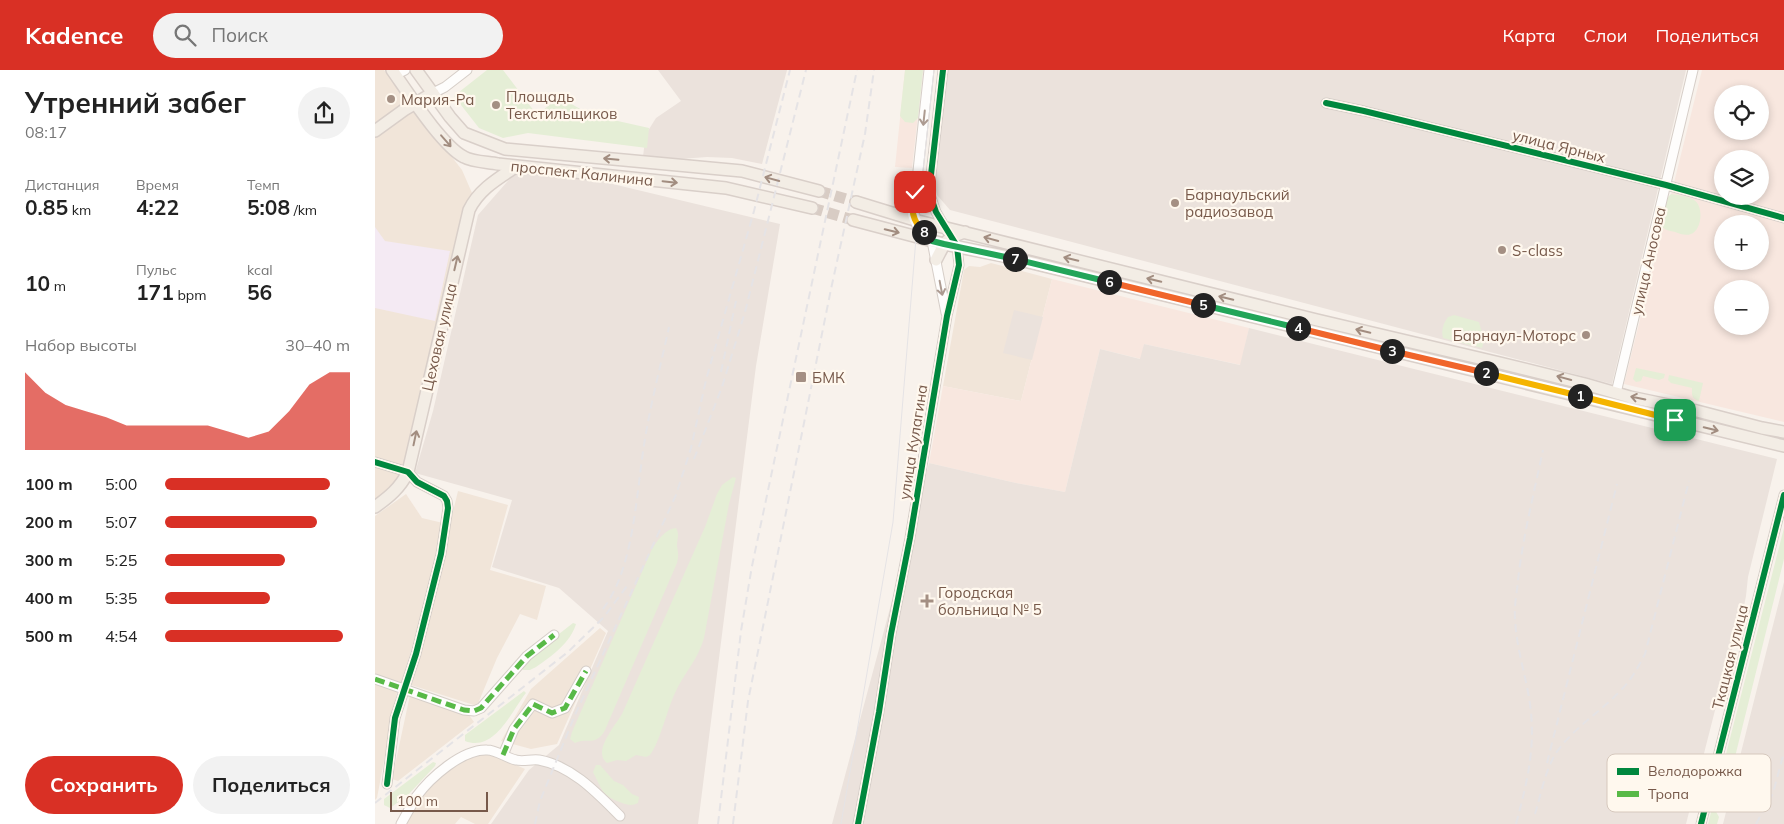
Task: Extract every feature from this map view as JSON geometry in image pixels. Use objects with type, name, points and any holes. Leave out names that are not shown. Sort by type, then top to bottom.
[{"type":"main road","name":"проспект Калинина","points":[[416,70],[464,133],[505,149],[742,171],[819,191]]},
{"type":"main road","name":"проспект Калинина","points":[[397,72],[416,102],[453,149],[465,158],[498,164],[725,188],[812,208]]},
{"type":"main road","points":[[375,131],[433,92]]},
{"type":"main road","name":"Цеховая улица","points":[[375,507],[395,492],[408,472],[467,218],[479,189],[498,164],[505,149]]},
{"type":"main road","points":[[472,202],[487,187],[517,166],[521,150]]},
{"type":"main road","points":[[856,202],[918,221],[949,239],[1615,399],[1784,446]]},
{"type":"main road","points":[[853,220],[932,241],[949,239],[965,232],[1326,323],[1543,373],[1615,399],[1697,411],[1784,432]]},
{"type":"main road","points":[[936,260],[949,239]]},
{"type":"street","points":[[433,92],[445,87],[467,70]]},
{"type":"street","points":[[918,221],[912,202],[917,180],[929,70]]},
{"type":"street","name":"улица Кулагина","points":[[858,824],[879,712],[891,634],[910,538],[947,316],[959,265],[949,239],[935,212],[929,192],[943,70]]},
{"type":"street","name":"улица Аносова","points":[[1615,399],[1693,70]]},
{"type":"street","name":"улица Ярных","points":[[1326,103],[1665,186],[1784,218]]},
{"type":"street","name":"улица Кулагина","points":[[918,221],[917,226],[932,241],[947,316]]},
{"type":"street","points":[[375,462],[408,472],[417,482],[444,496],[449,508],[434,582],[416,654],[395,718],[387,784]]},
{"type":"street","name":"Ткацкая улица","points":[[1719,754],[1784,495]]},
{"type":"street","points":[[375,679],[464,710],[474,711],[481,708],[527,656],[554,635]]},
{"type":"street","points":[[503,755],[514,729],[533,704],[552,713],[565,708],[586,671]]},
{"type":"street","points":[[401,824],[417,796],[433,778],[451,763],[472,752],[488,749],[517,760],[538,760],[554,764],[567,771],[601,797],[620,816]]},
{"type":"shaded area","points":[[375,70],[384,70],[404,96],[398,108],[375,125]]},
{"type":"shaded area","points":[[658,70],[787,70],[762,164],[732,158],[707,157],[667,160],[643,156],[646,134],[656,118],[681,101]]},
{"type":"shaded area","points":[[905,70],[923,70],[912,168],[895,167]]},
{"type":"shaded area","points":[[945,70],[1686,70],[1612,384],[950,210],[937,195],[935,187]]},
{"type":"shaded area","points":[[1702,70],[1784,70],[1784,422],[1624,384]]},
{"type":"shaded area","points":[[409,112],[417,112],[462,170],[472,193],[465,209],[411,441],[399,481],[375,500],[375,137]]},
{"type":"shaded area","points":[[520,167],[575,175],[780,224],[756,366],[698,824],[491,824],[529,770],[559,745],[608,631],[559,588],[492,567],[512,500],[415,473],[433,411],[478,215]]},
{"type":"shaded area","points":[[375,227],[385,241],[450,251],[435,321],[375,308]]},
{"type":"shaded area","points":[[991,263],[1052,279],[1021,401],[943,386],[964,270],[969,266],[980,267]]},
{"type":"shaded area","points":[[1052,279],[1249,328],[1241,365],[1144,344],[1141,359],[1100,349],[1065,492],[929,463],[943,386],[1021,401]]},
{"type":"shaded area","points":[[1014,310],[1043,317],[1032,360],[1003,353]]},
{"type":"shaded area","points":[[1249,328],[1777,459],[1748,577],[1741,621],[1724,675],[1704,754],[1607,754],[1607,812],[1689,812],[1686,824],[832,824],[929,463],[1065,492],[1100,349],[1140,359],[1144,344],[1240,365]]},
{"type":"shaded area","points":[[458,491],[508,505],[490,570],[546,586],[537,620],[520,614],[497,658],[477,706],[411,685]]},
{"type":"shaded area","points":[[406,494],[422,518],[443,523],[431,582],[401,685],[375,676],[375,516]]},
{"type":"shaded area","points":[[1784,582],[1784,824],[1723,824],[1726,812],[1771,812],[1771,754],[1741,754]]},
{"type":"shaded area","points":[[600,628],[606,633],[557,744],[531,749],[501,741],[531,689]]},
{"type":"shaded area","points":[[375,682],[397,692],[377,798],[375,800]]},
{"type":"shaded area","points":[[410,695],[469,715],[474,722],[398,781],[392,779]]},
{"type":"shaded area","points":[[489,753],[525,769],[488,824],[475,824],[461,817],[455,824],[404,824],[422,793],[454,763]]},
{"type":"green space","points":[[487,70],[503,70],[537,115],[559,97],[591,115],[649,128],[647,148],[528,133],[503,138],[479,128],[454,96]]},
{"type":"green space","points":[[905,70],[923,70],[918,118],[913,123],[905,122],[900,116]]},
{"type":"green space","points":[[1671,194],[1689,198],[1697,203],[1700,218],[1695,232],[1687,235],[1681,234],[1661,226],[1667,198]]},
{"type":"green space","points":[[1454,315],[1479,322],[1484,340],[1482,348],[1443,338],[1442,330],[1445,322],[1448,317]]},
{"type":"green space","points":[[1636,368],[1665,374],[1664,378],[1659,380],[1643,376],[1641,381],[1636,382],[1633,379]]},
{"type":"green space","points":[[1669,375],[1703,383],[1699,401],[1693,396],[1692,388],[1671,383],[1668,380]]},
{"type":"green space","points":[[733,477],[736,478],[729,504],[704,638],[695,660],[675,693],[657,742],[650,755],[646,757],[636,755],[626,761],[617,760],[607,763],[603,758],[602,752],[606,739],[622,714],[705,527],[717,494],[722,485]]},
{"type":"green space","points":[[676,528],[678,535],[677,563],[605,730],[595,740],[575,743],[570,739],[572,732],[652,549],[665,533]]},
{"type":"green space","points":[[1784,528],[1784,559],[1736,754],[1726,754]]},
{"type":"green space","points":[[573,623],[576,624],[570,637],[560,648],[536,667],[530,670],[523,670],[522,666],[536,652]]},
{"type":"green space","points":[[524,691],[526,693],[494,736],[476,743],[465,741],[465,735]]},
{"type":"green space","points":[[433,762],[436,763],[435,766],[407,796],[390,808],[384,805],[384,799]]},
{"type":"green space","points":[[596,765],[600,765],[614,781],[639,797],[638,803],[626,804],[606,795],[593,772]]},
{"type":"green space","points":[[1711,812],[1716,812],[1719,817],[1717,824],[1708,824]]},
{"type":"tunnel","points":[[819,191],[856,202]]},
{"type":"tunnel","points":[[812,208],[853,220]]},
{"type":"tram line","points":[[841,824],[893,522],[917,226],[934,70]]},
{"type":"railway","points":[[535,824],[540,801],[575,715],[676,495],[691,448],[706,380],[754,211],[790,70]]},
{"type":"railway","points":[[694,459],[722,387],[745,312],[806,70]]},
{"type":"railway","points":[[718,824],[741,631],[752,566],[857,70]]},
{"type":"railway","points":[[733,824],[748,701],[831,289],[865,134],[874,70]]},
{"type":"railway","points":[[721,372],[736,301]]},
{"type":"railway","points":[[603,609],[614,592],[628,550],[633,528],[647,425],[669,327]]},
{"type":"railway","points":[[1516,824],[1527,779],[1531,750],[1532,720],[1517,640],[1515,609],[1523,547],[1543,450]]},
{"type":"railway","points":[[1535,814],[1546,775],[1556,753],[1579,727],[1626,685],[1645,654],[1689,481]]},
{"type":"railway","points":[[1547,763],[1617,484]]},
{"type":"railway","points":[[375,803],[568,652],[604,617],[627,586]]},
{"type":"railway","points":[[1771,797],[1784,752]]},
{"type":"railway","points":[[1756,824],[1763,812]]},
{"type":"marked path","points":[[375,679],[464,710],[474,711],[481,708],[527,656],[554,635]]},
{"type":"marked path","points":[[503,755],[514,729],[533,704],[552,713],[565,708],[586,671]]},
{"type":"cycle path","points":[[858,824],[879,712],[891,634],[910,538],[947,316],[959,265],[957,246],[936,212],[929,192],[943,70]]},
{"type":"cycle path","points":[[1326,103],[1666,185],[1784,218]]},
{"type":"cycle path","points":[[375,462],[408,472],[417,482],[444,496],[448,508],[441,554],[416,654],[395,718],[387,784]]},
{"type":"cycle path","points":[[1719,754],[1784,495]]},
{"type":"cycle path","points":[[1701,824],[1704,812]]},
{"type":"place","name":"Мария-Ра","points":[[391,99]]},
{"type":"place","name":"Площадь Текстильщиков","points":[[496,105]]},
{"type":"place","name":"Барнаульский радиозавод","points":[[1175,203]]},
{"type":"place","name":"S-class","points":[[1502,250]]},
{"type":"place","name":"Барнаул-Моторс","points":[[1586,335]]},
{"type":"place","name":"БМК","points":[[801,377]]},
{"type":"place","name":"Городская больница № 5","points":[[927,601]]},
{"type":"route","points":[[915,192],[912,202],[917,226],[932,241],[1675,420]]}]
